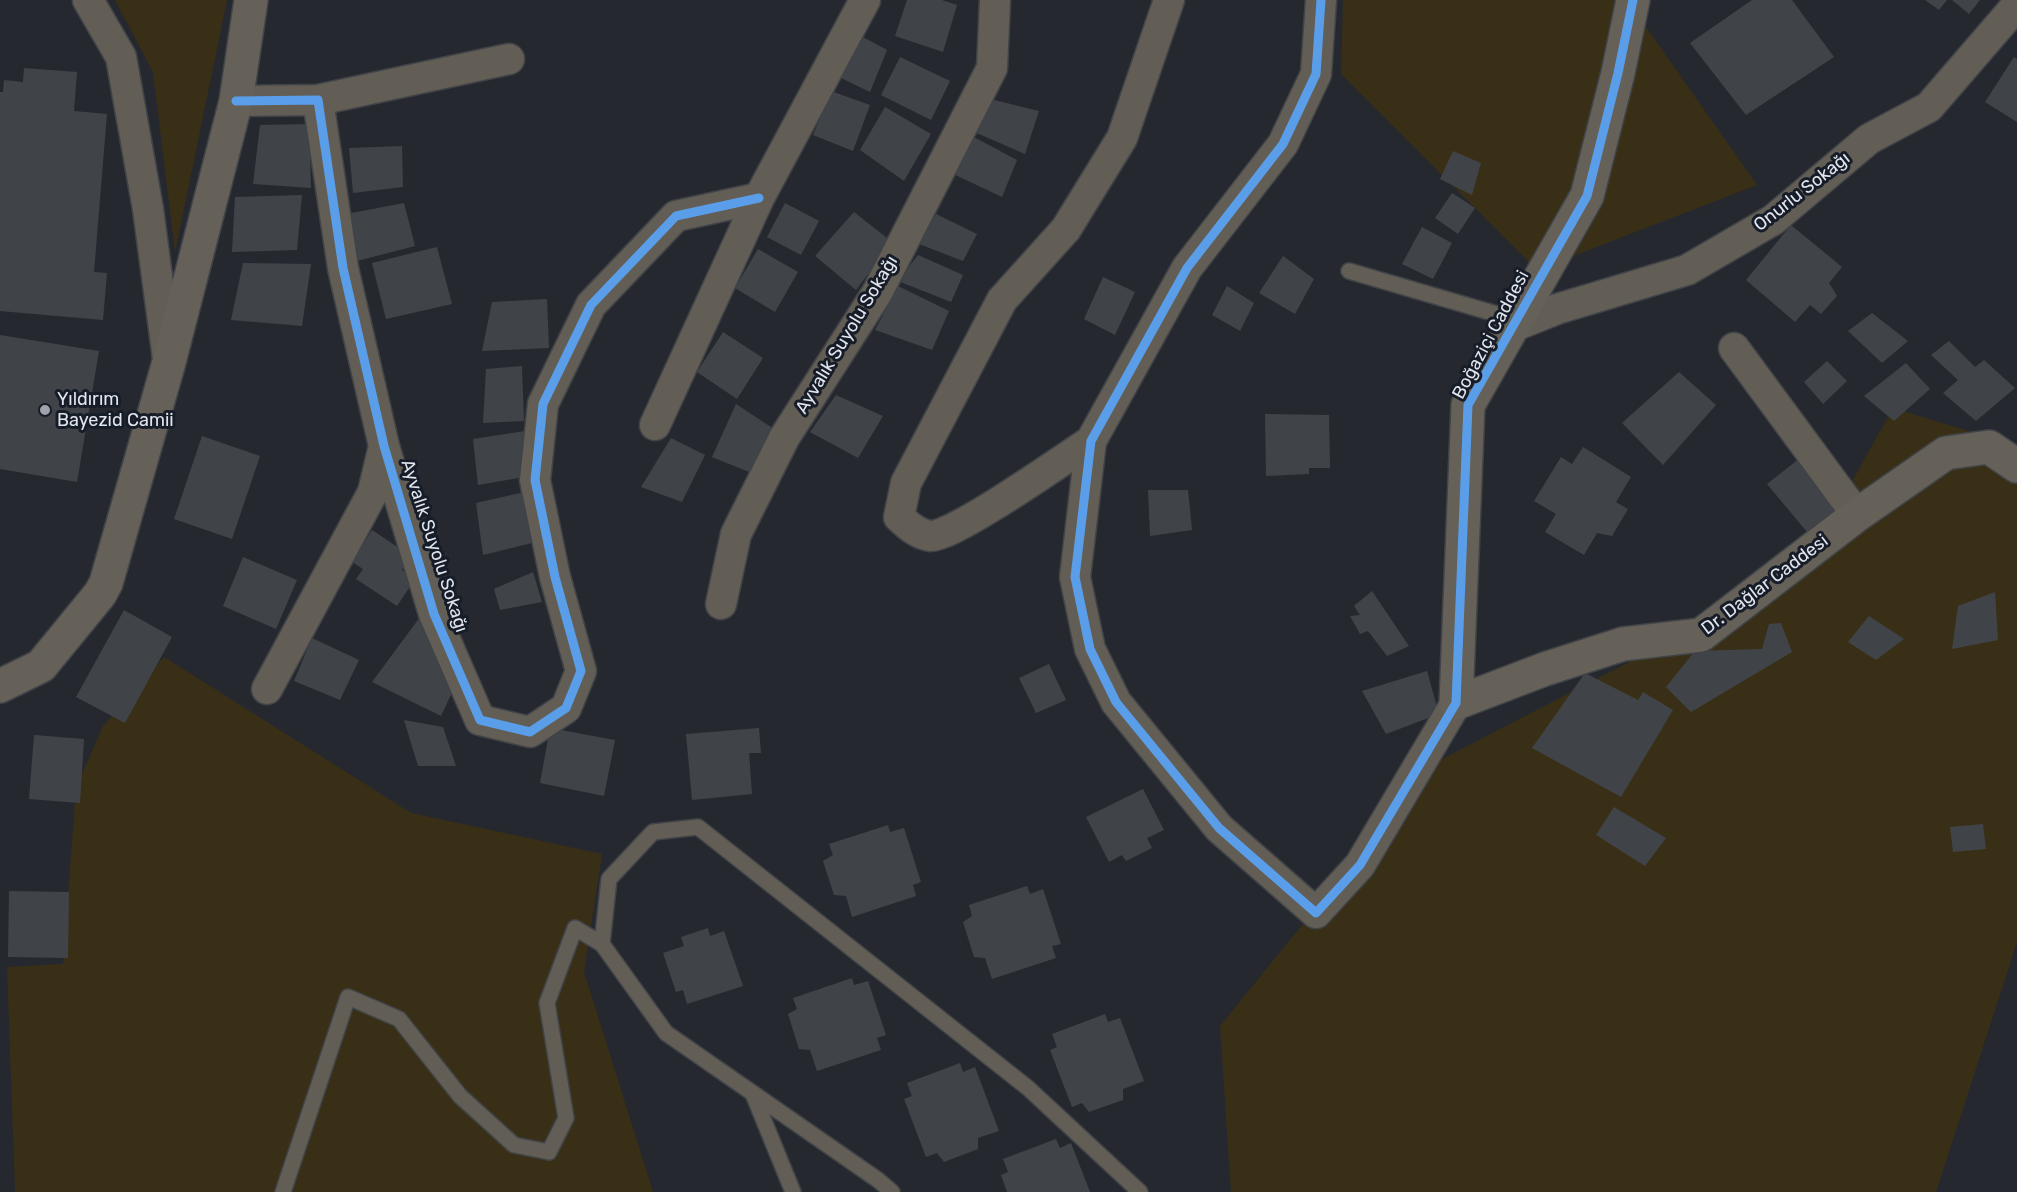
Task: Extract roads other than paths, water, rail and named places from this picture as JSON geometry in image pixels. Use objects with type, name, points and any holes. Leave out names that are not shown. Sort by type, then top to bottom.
[{"type":"street","points":[[88,0],[121,57],[148,209],[169,362]]},
{"type":"street","points":[[0,686],[41,666],[100,594],[106,583],[169,362],[236,100],[251,0]]},
{"type":"street","points":[[655,425],[759,198],[865,0]]},
{"type":"street","name":"Ayvalık Suyolu Sokağı","points":[[721,604],[736,534],[784,438],[878,293],[992,68],[995,0]]},
{"type":"street","points":[[1091,441],[958,528],[932,537],[915,531],[899,517],[906,483],[1002,300],[1066,229],[1122,138],[1169,0]]},
{"type":"street","points":[[1321,0],[1316,74],[1283,144],[1187,268],[1091,441],[1075,577],[1090,649],[1116,702],[1219,828],[1317,912],[1360,865],[1456,703]]},
{"type":"street","name":"Boğaziçi Caddesi","points":[[1456,703],[1468,405],[1587,196],[1618,73],[1633,0]]},
{"type":"street","name":"Onurlu Sokağı","points":[[1514,323],[1687,270],[1773,220],[1869,139],[1929,107],[2017,6]]},
{"type":"street","points":[[236,100],[318,100],[509,59]]},
{"type":"street","name":"Ayvalık Suyolu Sokağı","points":[[318,100],[344,268],[384,446],[434,614],[480,720],[530,732],[566,708],[581,671],[555,577],[536,480],[543,404],[591,305],[676,216],[759,198]]},
{"type":"street","points":[[1734,348],[1857,515]]},
{"type":"street","name":"Ayvalık Suyolu Sokağı","points":[[267,689],[373,492],[384,446]]},
{"type":"street","name":"Dr. Dağlar Caddesi","points":[[1456,703],[1545,669],[1623,644],[1701,635],[1857,515],[1946,453],[1989,447],[2017,466]]},
{"type":"lane","points":[[1349,271],[1514,323]]},
{"type":"lane","points":[[602,944],[609,879],[652,832],[698,827],[1028,1088],[1140,1192]]},
{"type":"lane","points":[[283,1192],[348,997],[399,1019],[460,1096],[514,1145],[549,1152],[566,1119],[547,1003],[575,928],[602,944],[666,1033],[892,1192]]},
{"type":"lane","points":[[753,1094],[793,1192]]},
{"type":"place","name":"Yıldırım Bayezid Camii","points":[[45,410]]}]
